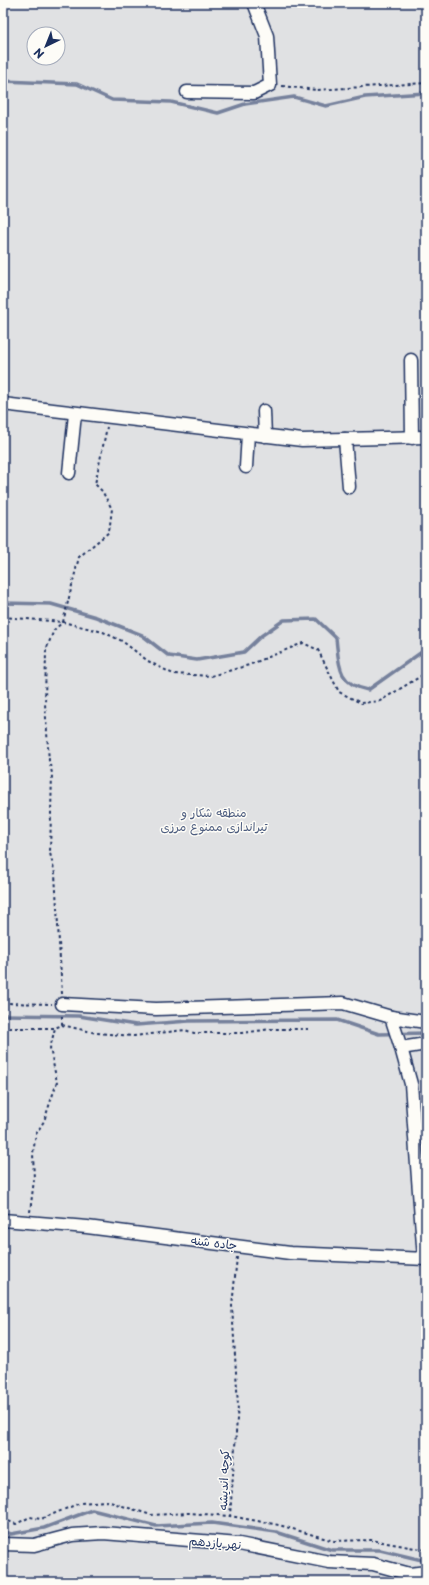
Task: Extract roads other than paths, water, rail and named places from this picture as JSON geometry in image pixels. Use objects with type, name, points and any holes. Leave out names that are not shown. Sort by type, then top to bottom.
[{"type":"street","points":[[187,92],[254,93],[270,85],[267,36],[254,3]]},
{"type":"street","points":[[411,360],[412,438]]},
{"type":"street","points":[[3,404],[75,414],[302,440],[426,437]]},
{"type":"street","points":[[264,411],[265,436]]},
{"type":"street","points":[[69,473],[75,414]]},
{"type":"street","points":[[246,467],[248,434]]},
{"type":"street","points":[[345,439],[349,486]]},
{"type":"street","points":[[62,1004],[156,1009],[343,1003],[393,1022],[426,1022]]},
{"type":"street","points":[[393,1022],[411,1084],[425,1259]]},
{"type":"street","points":[[400,1044],[426,1044]]},
{"type":"street","name":"جاده شنه","points":[[3,1220],[87,1227],[290,1253],[425,1259]]},
{"type":"street","name":"نهر یازدهم","points":[[3,1544],[34,1545],[72,1535],[103,1533],[239,1544],[329,1562],[373,1564],[410,1574],[426,1572]]},
{"type":"waterway","points":[[3,81],[77,84],[112,100],[171,102],[218,113],[245,104],[294,97],[326,106],[365,97],[426,93]]},
{"type":"waterway","points":[[3,603],[51,604],[96,617],[142,635],[169,656],[197,660],[244,652],[261,636],[284,620],[316,619],[336,638],[339,664],[345,678],[350,683],[368,690],[426,649]]},
{"type":"waterway","points":[[3,1015],[79,1016],[136,1025],[189,1021],[337,1020],[379,1034],[426,1033]]},
{"type":"waterway","points":[[3,1531],[11,1534],[44,1528],[92,1510],[156,1526],[212,1523],[276,1532],[332,1550],[380,1550],[426,1561]]},
{"type":"park label","name":"منطقه شکار و تیراندازی ممنوع مرزی","points":[[214,820]]}]
